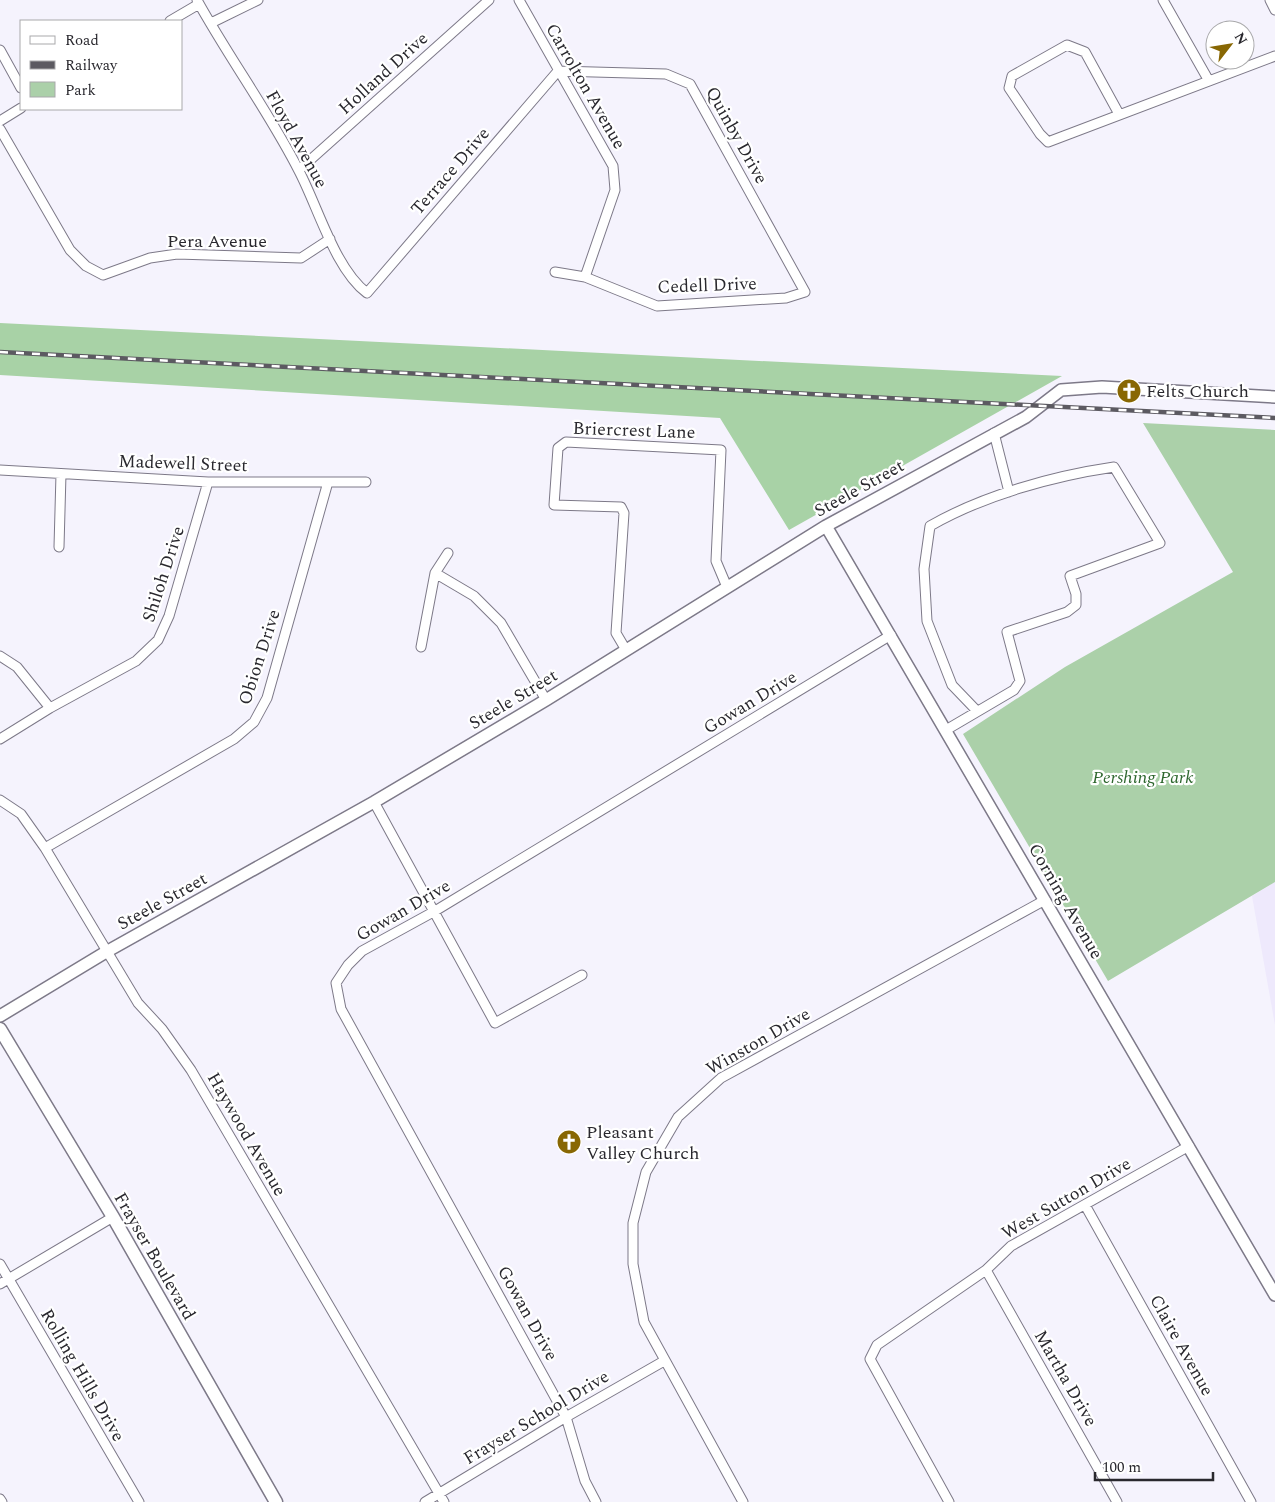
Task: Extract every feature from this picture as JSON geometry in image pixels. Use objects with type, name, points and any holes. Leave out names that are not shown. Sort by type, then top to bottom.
[{"type":"main road","name":"Frayser Boulevard","points":[[0,1029],[113,1217],[276,1502]]},
{"type":"street","points":[[211,23],[258,0]]},
{"type":"street","name":"Holland Drive","points":[[299,170],[489,0]]},
{"type":"street","name":"Carrolton Avenue","points":[[519,0],[613,166],[615,190],[585,277]]},
{"type":"street","points":[[1162,0],[1209,81]]},
{"type":"street","points":[[1270,0],[1275,10]]},
{"type":"street","points":[[171,20],[198,2]]},
{"type":"street","name":"Floyd Avenue","points":[[198,2],[299,170],[330,239],[355,283],[367,293]]},
{"type":"street","points":[[1119,114],[1085,52],[1067,45],[1012,76],[1009,88],[1040,134],[1048,142],[1275,56]]},
{"type":"street","points":[[0,50],[20,86]]},
{"type":"street","name":"Quinby Drive","points":[[558,71],[666,74],[690,84],[805,292]]},
{"type":"street","name":"Terrace Drive","points":[[367,293],[558,71]]},
{"type":"street","points":[[0,121],[20,109]]},
{"type":"street","name":"Pera Avenue","points":[[0,129],[70,250],[86,266],[103,275],[150,258],[177,254],[301,258],[330,239]]},
{"type":"street","name":"Cedell Drive","points":[[555,272],[585,277],[657,306],[786,298],[805,292]]},
{"type":"street","name":"Steele Street","points":[[0,1016],[106,952],[374,802],[546,700],[826,526],[1026,417],[1061,390],[1102,387],[1275,397]]},
{"type":"street","points":[[994,433],[1010,492]]},
{"type":"street","name":"Briercrest Lane","points":[[626,650],[616,633],[624,514],[621,507],[554,505],[558,448],[566,442],[721,450],[716,561],[727,587]]},
{"type":"street","points":[[946,730],[977,710],[1014,690],[1020,681],[1007,632],[1067,612],[1076,606],[1076,594],[1070,576],[1160,543],[1114,468],[1070,473],[1010,492],[943,518],[930,526],[924,569],[927,621],[952,685],[977,710]]},
{"type":"street","name":"Madewell Street","points":[[0,470],[208,482],[366,482]]},
{"type":"street","points":[[59,547],[61,474]]},
{"type":"street","name":"Shiloh Drive","points":[[0,739],[50,708],[136,661],[158,640],[169,616],[208,482]]},
{"type":"street","name":"Obion Drive","points":[[45,848],[234,739],[254,722],[267,698],[328,482]]},
{"type":"street","name":"Corning Avenue","points":[[826,526],[1275,1295]]},
{"type":"street","points":[[421,647],[435,573],[448,553]]},
{"type":"street","points":[[435,573],[474,596],[501,623],[546,700]]},
{"type":"street","name":"Gowan Drive","points":[[596,1502],[585,1482],[566,1417],[341,1009],[336,983],[348,965],[362,952],[435,912],[891,635]]},
{"type":"street","points":[[0,656],[17,667],[50,708]]},
{"type":"street","name":"Haywood Avenue","points":[[0,800],[20,814],[45,848],[106,952],[138,1002],[191,1070],[444,1502]]},
{"type":"street","points":[[374,802],[495,1023],[582,975]]},
{"type":"street","name":"Winston Drive","points":[[743,1502],[644,1322],[633,1264],[633,1224],[646,1172],[678,1117],[721,1078],[1045,900]]},
{"type":"street","name":"West Sutton Drive","points":[[950,1502],[870,1359],[877,1345],[986,1270],[1011,1246],[1189,1146]]},
{"type":"street","name":"Claire Avenue","points":[[1085,1204],[1251,1502]]},
{"type":"street","points":[[0,1284],[113,1217]]},
{"type":"street","name":"Rolling Hills Drive","points":[[0,1264],[139,1502]]},
{"type":"street","name":"Martha Drive","points":[[986,1270],[1117,1502]]},
{"type":"street","name":"Frayser School Drive","points":[[425,1502],[566,1417],[664,1361]]},
{"type":"shaded area","points":[[1275,882],[1275,1025],[1252,896]]},
{"type":"green space","points":[[0,323],[1062,376],[789,530],[720,418],[0,375]]},
{"type":"green space","name":"Pershing Park","points":[[1143,423],[1275,430],[1275,882],[1108,981],[963,734],[1065,667],[1233,572]]},
{"type":"railway","points":[[0,352],[1275,418]]},
{"type":"place","name":"Felts Church","points":[[1129,391]]},
{"type":"place","name":"Pleasant Valley Church","points":[[569,1142]]}]
